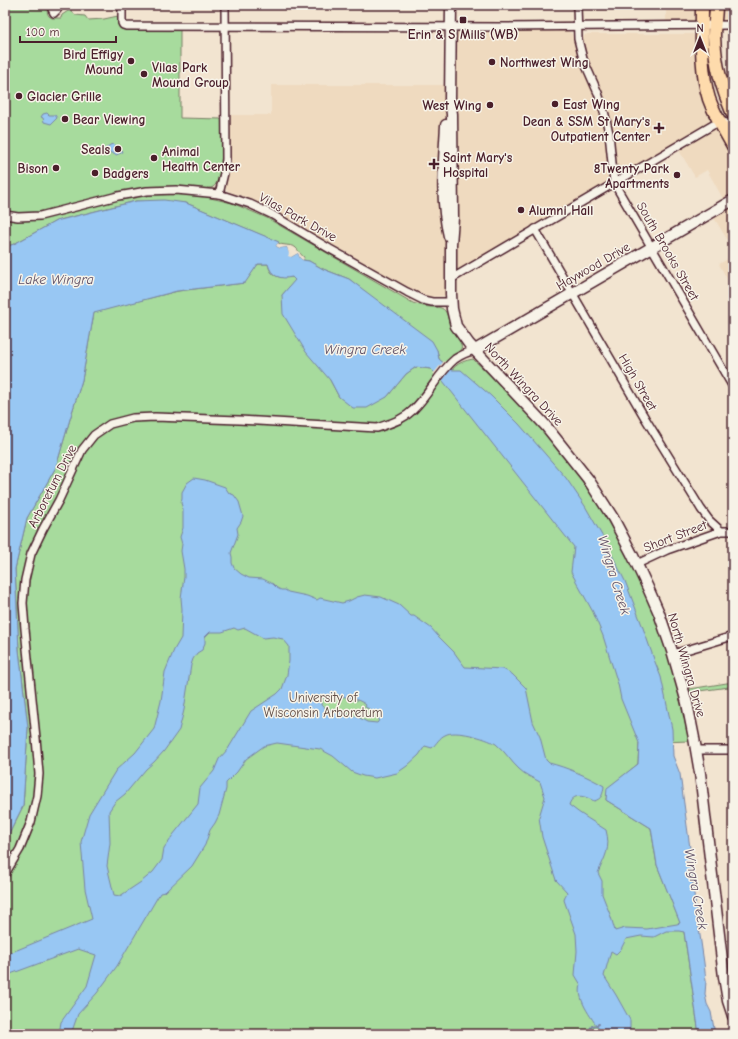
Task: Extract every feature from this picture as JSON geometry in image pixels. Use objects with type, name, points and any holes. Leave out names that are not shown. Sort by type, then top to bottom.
[{"type":"main road","points":[[702,5],[701,25],[704,74],[709,99],[733,146]]},
{"type":"main road","points":[[716,5],[715,48],[719,74],[724,94],[733,114]]},
{"type":"street","points":[[50,5],[54,12],[60,5]]},
{"type":"street","points":[[122,5],[123,24],[126,26],[451,27],[733,25]]},
{"type":"street","points":[[220,194],[226,159],[225,5]]},
{"type":"street","name":"North Wingra Drive","points":[[451,5],[450,101],[446,123],[444,189],[446,223],[451,244],[451,302],[456,326],[463,335],[470,351],[545,425],[588,479],[613,518],[637,564],[659,613],[673,654],[686,703],[696,750],[724,977],[728,1001],[733,1016]]},
{"type":"street","name":"South Brooks Street","points":[[577,5],[578,39],[583,59],[598,92],[606,120],[614,184],[733,386]]},
{"type":"street","points":[[451,279],[713,125],[720,123],[733,124]]},
{"type":"street","name":"Vilas Park Drive","points":[[5,215],[18,217],[40,216],[118,196],[147,191],[176,190],[220,194],[250,204],[271,214],[330,249],[423,300],[432,302],[451,302]]},
{"type":"street","name":"Haywood Drive","points":[[470,351],[733,200]]},
{"type":"street","name":"High Street","points":[[535,229],[645,418],[701,510],[721,531]]},
{"type":"street","name":"Arboretum Drive","points":[[5,874],[20,849],[31,822],[37,796],[39,774],[23,603],[25,580],[34,547],[59,500],[82,450],[94,435],[110,424],[133,418],[155,417],[377,428],[398,421],[412,411],[424,399],[449,364],[456,358],[470,351]]},
{"type":"street","points":[[721,531],[733,531]]},
{"type":"street","name":"Short Street","points":[[637,564],[667,550],[721,531]]},
{"type":"street","points":[[673,654],[733,636]]},
{"type":"street","points":[[696,750],[733,750]]},
{"type":"shaded area","points":[[666,5],[702,5],[701,25],[666,25]]},
{"type":"shaded area","points":[[716,5],[733,5],[733,25],[715,25]]},
{"type":"shaded area","name":"Saint Mary's Hospital","points":[[463,30],[568,31],[572,34],[574,43],[583,42],[583,38],[588,34],[693,34],[696,40],[697,61],[711,119],[707,124],[625,173],[610,176],[609,183],[574,204],[526,229],[467,267],[446,277],[446,291],[445,295],[443,296],[428,297],[417,293],[264,205],[228,191],[225,186],[229,168],[229,115],[271,115],[271,85],[456,85],[457,34],[459,32]]},
{"type":"shaded area","points":[[720,123],[733,146],[733,249],[711,213],[726,204],[707,170],[695,177],[677,147]]},
{"type":"shaded area","points":[[733,256],[733,290],[719,264]]},
{"type":"green space","points":[[5,5],[51,5],[47,12],[52,18],[61,18],[62,15],[68,11],[72,11],[75,15],[85,16],[88,20],[118,16],[119,26],[124,29],[180,30],[180,118],[222,119],[222,156],[219,176],[217,183],[213,187],[207,188],[206,197],[232,203],[267,218],[413,303],[443,309],[461,344],[462,347],[460,351],[444,364],[439,359],[437,350],[349,279],[323,269],[309,261],[303,260],[304,257],[295,247],[280,244],[186,203],[136,201],[56,221],[14,244],[5,247]]},
{"type":"green space","name":"University of Wisconsin Arboretum","points":[[258,264],[268,264],[269,269],[274,275],[280,277],[292,277],[296,280],[282,295],[339,397],[387,397],[406,374],[416,367],[431,369],[443,381],[455,366],[473,359],[520,405],[553,442],[596,502],[626,553],[661,633],[676,681],[689,741],[639,743],[638,764],[608,788],[606,800],[651,828],[657,865],[684,932],[699,1034],[5,1034],[5,842],[23,806],[28,728],[19,650],[15,569],[27,518],[56,467],[82,380],[94,312],[178,291],[244,283]]},
{"type":"green space","points":[[733,682],[733,698],[729,687],[684,693],[683,690]]},
{"type":"water","points":[[47,113],[49,115],[55,115],[57,118],[51,124],[44,122],[43,118],[41,117],[43,114]]},
{"type":"water","points":[[113,144],[118,146],[119,148],[116,149],[117,151],[120,149],[123,152],[116,155],[106,152],[106,148]]},
{"type":"water","points":[[164,200],[186,203],[279,242],[276,246],[280,248],[287,247],[291,257],[298,253],[300,258],[303,260],[309,261],[323,269],[349,279],[432,341],[437,350],[439,359],[452,370],[461,370],[491,396],[519,424],[566,478],[585,506],[604,539],[625,581],[661,677],[672,729],[673,756],[680,774],[692,863],[693,887],[704,963],[706,981],[705,994],[707,1004],[711,1012],[715,1034],[699,1034],[684,932],[666,931],[654,937],[641,936],[626,939],[621,949],[616,954],[611,951],[604,976],[630,1020],[630,1034],[602,1034],[583,1004],[580,991],[581,985],[575,975],[577,951],[576,934],[564,900],[567,892],[556,880],[542,837],[539,817],[545,797],[540,782],[521,771],[496,744],[478,737],[456,733],[450,733],[443,736],[432,748],[425,746],[419,755],[397,773],[375,778],[352,772],[333,756],[320,749],[277,743],[264,746],[246,759],[237,772],[226,783],[226,789],[219,815],[210,830],[205,845],[192,866],[165,892],[160,893],[117,966],[97,993],[78,1014],[71,1034],[59,1034],[61,1022],[87,986],[96,955],[78,949],[5,976],[5,955],[92,919],[85,889],[81,842],[89,814],[116,770],[135,753],[154,729],[161,701],[165,672],[174,650],[181,638],[181,598],[184,569],[180,537],[183,528],[183,509],[181,503],[182,492],[187,483],[194,478],[225,487],[239,502],[243,516],[237,528],[238,534],[231,553],[234,568],[241,574],[249,578],[263,579],[281,590],[317,600],[320,598],[342,603],[365,595],[381,597],[399,605],[411,616],[414,616],[431,628],[454,652],[465,667],[503,669],[512,674],[526,688],[533,722],[540,737],[546,760],[549,763],[563,767],[604,786],[602,796],[599,799],[594,801],[580,796],[573,798],[569,805],[606,830],[608,847],[598,873],[602,881],[602,894],[615,931],[625,928],[647,929],[680,923],[657,865],[651,828],[606,800],[607,788],[638,764],[639,743],[621,699],[618,684],[603,636],[593,612],[571,572],[574,547],[443,381],[431,369],[416,367],[406,374],[387,397],[367,408],[353,408],[339,397],[330,380],[306,352],[283,314],[282,295],[295,280],[292,277],[284,278],[277,276],[271,272],[268,264],[258,264],[245,283],[177,291],[94,313],[82,380],[56,467],[27,518],[15,569],[19,650],[28,728],[23,806],[5,842],[5,247],[14,244],[56,221],[136,201]],"holes":[[[234,628],[238,630],[245,628],[263,638],[273,637],[283,639],[289,646],[287,675],[282,689],[251,711],[228,749],[219,759],[214,771],[200,788],[198,804],[164,848],[162,860],[153,872],[120,896],[114,895],[107,866],[110,843],[109,811],[115,802],[125,794],[146,769],[164,751],[179,730],[184,710],[191,665],[197,653],[202,650],[205,643],[205,637],[210,632],[222,632]],[[331,695],[349,698],[363,703],[366,705],[365,707],[380,716],[378,722],[367,722],[356,716],[352,716],[335,709],[329,710],[321,705],[323,698]]]},
{"type":"pier","points":[[278,243],[280,246],[288,246],[291,255],[299,251],[301,256],[304,258],[303,260],[300,258],[298,253],[291,257],[288,256],[289,254],[287,247],[280,248],[276,246]]},
{"type":"pier","points":[[444,361],[452,368],[441,382],[433,374]]},
{"type":"waterway","points":[[587,1034],[592,1026],[599,1024]]},
{"type":"place","name":"Erin & S Mills (WB)","points":[[463,20]]},
{"type":"place","name":"Bird Effigy Mound","points":[[131,61]]},
{"type":"place","name":"Northwest Wing","points":[[492,62]]},
{"type":"place","name":"Vilas Park Mound Group","points":[[144,74]]},
{"type":"place","name":"Glacier Grille","points":[[19,96]]},
{"type":"place","name":"East Wing","points":[[555,104]]},
{"type":"place","name":"West Wing","points":[[490,105]]},
{"type":"place","name":"Bear Viewing","points":[[65,119]]},
{"type":"place","name":"Dean & SSM St Mary's Outpatient Center","points":[[659,128]]},
{"type":"place","name":"Seals","points":[[118,149]]},
{"type":"place","name":"Animal Health Center","points":[[154,158]]},
{"type":"place","name":"Saint Mary's Hospital","points":[[434,164]]},
{"type":"place","name":"Bison","points":[[56,168]]},
{"type":"place","name":"Badgers","points":[[95,173]]},
{"type":"place","name":"8Twenty Park Apartments","points":[[677,175]]},
{"type":"place","name":"Alumni Hall","points":[[521,210]]},
{"type":"water label","name":"Lake Wingra","points":[[56,279]]},
{"type":"water label","name":"Wingra Creek","points":[[365,349]]},
{"type":"water label","name":"Wingra Creek","points":[[614,575]]},
{"type":"water label","name":"Wingra Creek","points":[[696,889]]}]
